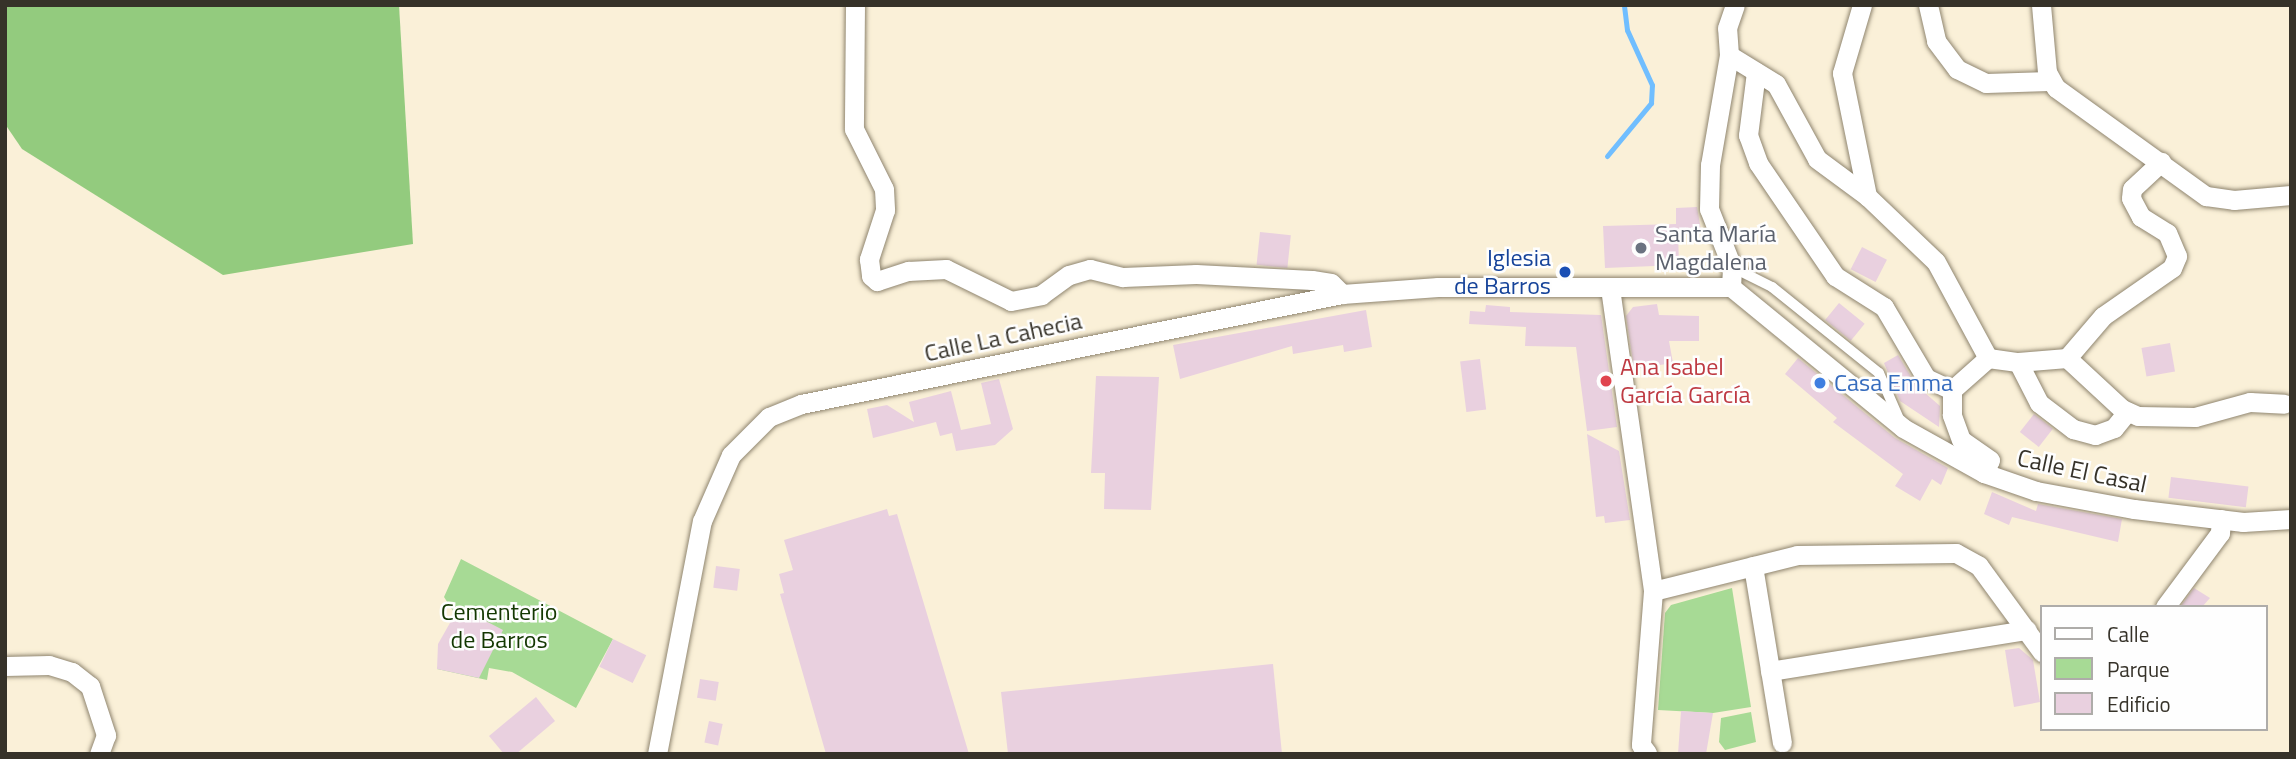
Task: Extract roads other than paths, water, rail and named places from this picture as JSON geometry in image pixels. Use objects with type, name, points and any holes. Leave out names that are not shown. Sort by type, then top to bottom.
[{"type":"street","points":[[855,5],[854,129],[884,189],[885,210],[869,259],[877,281],[908,271],[946,270],[1011,301],[1041,295],[1069,275],[1090,269],[1123,278],[1196,274],[1312,280],[1331,283],[1342,293]]},
{"type":"street","points":[[1647,753],[1641,745],[1653,590],[1611,288],[1731,287],[1732,267],[1720,247],[1709,209],[1710,165],[1729,55],[1727,28],[1735,5]]},
{"type":"street","points":[[1862,5],[1842,73],[1867,196]]},
{"type":"street","points":[[1928,5],[1936,41],[1957,69],[1986,83],[2049,81],[2161,162],[2192,188],[2218,199],[2291,195]]},
{"type":"street","points":[[2041,5],[2049,81]]},
{"type":"street","points":[[1729,55],[1776,84],[1817,159],[1867,196],[1936,262],[1988,358]]},
{"type":"street","points":[[1756,72],[1748,135],[1758,163],[1835,276],[1893,316],[1926,378],[1952,390]]},
{"type":"street","points":[[1984,473],[1990,460],[1961,440],[1952,415],[1952,390],[1988,358],[2018,362],[2067,358],[2103,316],[2172,268],[2177,256],[2167,233],[2141,217],[2131,198],[2132,189],[2161,162]]},
{"type":"street","name":"Calle La Cahecia","points":[[657,754],[702,521],[731,455],[769,417],[814,402],[1342,293],[1438,287],[1611,288]]},
{"type":"street","name":"Calle El Casal","points":[[1731,287],[1903,428],[1984,473],[2068,498],[2221,519],[2291,519]]},
{"type":"street","points":[[2067,358],[2127,412],[2195,417],[2250,402],[2284,404]]},
{"type":"street","points":[[2018,362],[2039,403],[2073,429],[2105,432],[2127,412]]},
{"type":"street","points":[[2166,605],[2220,533],[2221,519]]},
{"type":"street","points":[[1653,590],[1797,555],[1956,553],[1979,566],[2040,649]]},
{"type":"street","points":[[1754,566],[1782,743]]},
{"type":"street","points":[[1770,671],[2027,630]]},
{"type":"street","points":[[5,666],[50,665],[72,672],[90,686],[106,735],[99,754]]},
{"type":"lane","points":[[1732,267],[1772,287],[1878,373],[1903,428]]},
{"type":"waterway","points":[[1607,156],[1651,103],[1652,85],[1627,30],[1624,5]]},
{"type":"place","name":"Santa María Magdalena","points":[[1641,248]]},
{"type":"place","name":"Iglesia de Barros","points":[[1565,272]]},
{"type":"place","name":"Ana Isabel García García","points":[[1606,381]]},
{"type":"place","name":"Casa Emma","points":[[1820,383]]},
{"type":"park label","name":"Cementerio de Barros","points":[[499,626]]}]
